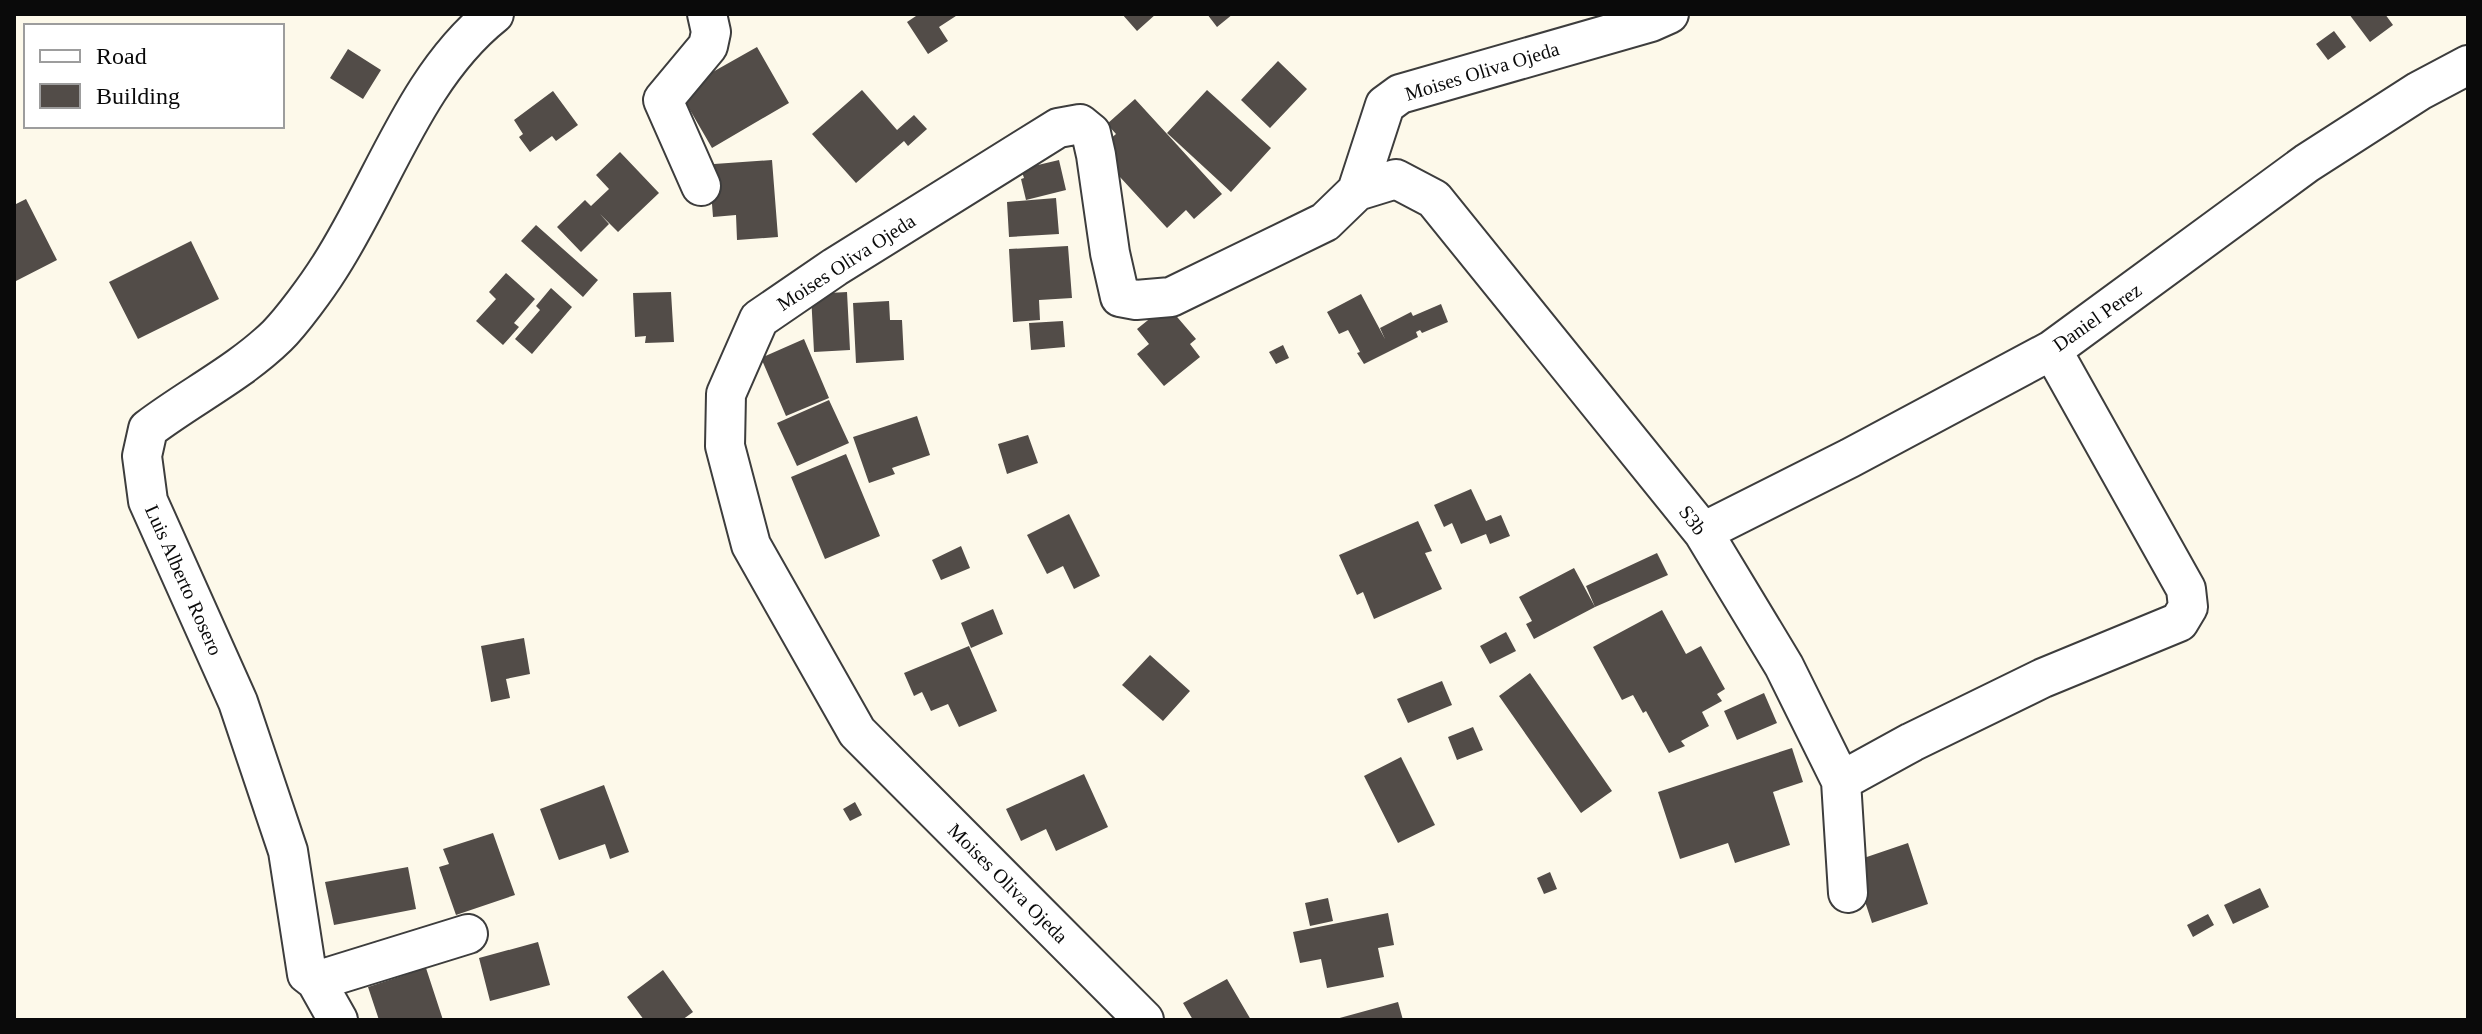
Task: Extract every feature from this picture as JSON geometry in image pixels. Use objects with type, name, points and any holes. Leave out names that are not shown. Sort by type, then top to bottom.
[{"type":"street","name":"Luis Alberto Rosero","points":[[338,1020],[316,981],[307,974],[288,851],[238,702],[148,501],[142,456],[148,429],[229,374],[277,335],[328,269],[378,184],[432,81],[494,14]]},
{"type":"street","points":[[701,186],[663,100],[708,46],[711,32],[707,14]]},
{"type":"street","name":"Moises Oliva Ojeda","points":[[1357,191],[1385,105],[1400,94],[1651,22],[1669,14]]},
{"type":"street","name":"Daniel Perez","points":[[1703,532],[2052,350],[2307,163],[2419,91],[2468,65]]},
{"type":"street","name":"Moises Oliva Ojeda","points":[[1144,1020],[857,732],[751,545],[725,446],[726,394],[759,319],[835,267],[1058,128],[1080,124],[1091,133],[1120,297],[1136,300],[1171,297],[1325,222],[1357,191],[1396,179],[1434,199]]},
{"type":"street","name":"S3b","points":[[1434,199],[1703,532],[1784,666],[1841,781],[1848,893]]},
{"type":"street","points":[[1841,781],[1912,742],[2043,678],[2179,622],[2188,607],[2186,589],[2052,350]]},
{"type":"street","points":[[316,981],[468,934]]},
{"type":"building","points":[[919,14],[959,14],[939,27],[948,41],[928,54],[907,22]]},
{"type":"building","points":[[1122,14],[1156,14],[1137,31]]},
{"type":"building","points":[[1207,14],[1233,14],[1217,27]]},
{"type":"building","points":[[2349,14],[2385,14],[2393,25],[2370,42]]},
{"type":"building","points":[[2334,31],[2346,47],[2328,60],[2316,44]]},
{"type":"building","points":[[757,47],[789,103],[712,148],[679,91]]},
{"type":"building","points":[[348,49],[381,70],[363,99],[330,78]]},
{"type":"building","points":[[1278,61],[1307,89],[1270,128],[1241,100]]},
{"type":"building","points":[[862,90],[897,130],[914,115],[927,129],[908,146],[904,141],[856,183],[812,134]]},
{"type":"building","points":[[1207,90],[1271,148],[1231,192],[1167,133]]},
{"type":"building","points":[[553,91],[578,125],[556,141],[552,136],[530,152],[519,137],[523,134],[514,120]]},
{"type":"building","points":[[1135,99],[1222,194],[1194,219],[1186,210],[1167,228],[1096,151],[1116,134],[1107,124]]},
{"type":"building","points":[[620,152],[659,193],[618,232],[600,214],[609,224],[581,252],[557,227],[585,200],[591,206],[609,189],[596,175]]},
{"type":"building","points":[[772,160],[778,237],[737,240],[736,215],[713,217],[710,178],[715,178],[714,164]]},
{"type":"building","points":[[1059,160],[1066,190],[1026,200],[1021,169]]},
{"type":"building","points":[[1056,198],[1059,234],[1009,237],[1007,202]]},
{"type":"building","points":[[26,199],[57,260],[14,282],[14,205]]},
{"type":"building","points":[[536,225],[598,280],[583,297],[521,241]]},
{"type":"building","points":[[191,241],[219,299],[138,339],[109,282]]},
{"type":"building","points":[[1068,246],[1072,298],[1039,300],[1040,320],[1013,322],[1009,249]]},
{"type":"building","points":[[506,273],[535,299],[514,323],[519,327],[503,345],[476,321],[496,299],[489,292]]},
{"type":"building","points":[[551,288],[572,307],[532,354],[515,339],[540,310],[536,306]]},
{"type":"building","points":[[671,292],[674,342],[645,343],[646,336],[635,337],[633,293]]},
{"type":"building","points":[[847,292],[850,350],[814,352],[811,294]]},
{"type":"building","points":[[1361,294],[1385,339],[1380,328],[1411,312],[1413,316],[1441,304],[1448,322],[1422,333],[1420,330],[1416,332],[1418,337],[1364,364],[1348,330],[1339,334],[1327,312]]},
{"type":"building","points":[[889,301],[890,320],[902,320],[904,360],[856,363],[853,303]]},
{"type":"building","points":[[1172,311],[1196,339],[1190,344],[1200,357],[1164,386],[1137,354],[1149,344],[1137,329],[1158,312],[1162,318]]},
{"type":"building","points":[[1063,321],[1065,347],[1031,350],[1029,323]]},
{"type":"building","points":[[804,339],[829,398],[786,416],[761,358]]},
{"type":"building","points":[[1283,345],[1289,358],[1276,364],[1269,352]]},
{"type":"building","points":[[829,400],[849,443],[797,466],[777,423]]},
{"type":"building","points":[[917,416],[930,455],[892,468],[895,474],[869,483],[853,437]]},
{"type":"building","points":[[1028,435],[1038,463],[1007,474],[998,444]]},
{"type":"building","points":[[846,454],[880,536],[825,559],[791,477]]},
{"type":"building","points":[[1471,489],[1486,521],[1501,515],[1510,536],[1490,544],[1486,534],[1461,544],[1452,523],[1444,527],[1434,505]]},
{"type":"building","points":[[1069,514],[1100,576],[1074,589],[1063,566],[1047,574],[1027,535]]},
{"type":"building","points":[[1418,521],[1432,551],[1425,553],[1442,589],[1374,619],[1363,592],[1357,595],[1339,555]]},
{"type":"building","points":[[961,546],[970,568],[941,580],[932,560]]},
{"type":"building","points":[[1657,553],[1668,575],[1595,607],[1586,586]]},
{"type":"building","points":[[1574,568],[1595,607],[1534,639],[1526,624],[1532,621],[1519,597]]},
{"type":"building","points":[[993,609],[1003,634],[971,648],[961,623]]},
{"type":"building","points":[[1662,610],[1686,654],[1701,646],[1725,689],[1717,694],[1722,701],[1702,712],[1709,726],[1681,741],[1685,746],[1669,753],[1646,711],[1643,713],[1633,695],[1622,700],[1593,647]]},
{"type":"building","points":[[1506,632],[1516,651],[1490,664],[1480,646]]},
{"type":"building","points":[[524,638],[530,674],[506,679],[510,698],[491,702],[481,646]]},
{"type":"building","points":[[969,646],[997,711],[959,727],[948,704],[931,711],[922,692],[914,696],[904,673]]},
{"type":"building","points":[[1150,655],[1190,691],[1163,721],[1122,685]]},
{"type":"building","points":[[1530,673],[1612,791],[1581,813],[1499,696]]},
{"type":"building","points":[[1442,681],[1452,705],[1408,723],[1397,699]]},
{"type":"building","points":[[1764,693],[1777,723],[1737,740],[1724,711]]},
{"type":"building","points":[[1473,727],[1483,750],[1457,760],[1448,737]]},
{"type":"building","points":[[1792,748],[1803,782],[1773,792],[1790,845],[1735,863],[1728,843],[1680,859],[1658,792]]},
{"type":"building","points":[[1401,757],[1435,825],[1398,843],[1364,776]]},
{"type":"building","points":[[1084,774],[1108,827],[1056,851],[1046,829],[1021,841],[1006,809]]},
{"type":"building","points":[[604,785],[629,852],[610,859],[605,844],[559,860],[540,809]]},
{"type":"building","points":[[855,802],[862,815],[850,821],[843,809]]},
{"type":"building","points":[[493,833],[515,895],[456,915],[439,867],[449,864],[443,849]]},
{"type":"building","points":[[1908,843],[1928,904],[1872,923],[1852,862]]},
{"type":"building","points":[[408,867],[416,909],[334,925],[325,882]]},
{"type":"building","points":[[1550,872],[1557,889],[1544,894],[1537,878]]},
{"type":"building","points":[[2260,888],[2269,907],[2233,924],[2224,905]]},
{"type":"building","points":[[1328,898],[1333,921],[1310,926],[1305,903]]},
{"type":"building","points":[[1388,913],[1394,945],[1378,948],[1384,977],[1327,988],[1321,959],[1300,963],[1293,932]]},
{"type":"building","points":[[2208,914],[2214,925],[2193,937],[2187,925]]},
{"type":"building","points":[[538,942],[550,985],[490,1001],[479,958]]},
{"type":"building","points":[[426,968],[443,1020],[379,1020],[368,987]]},
{"type":"building","points":[[663,970],[693,1012],[682,1020],[644,1020],[627,997]]},
{"type":"building","points":[[1227,979],[1251,1020],[1193,1020],[1183,1003]]},
{"type":"building","points":[[1398,1002],[1403,1020],[1336,1020],[1336,1019]]}]
